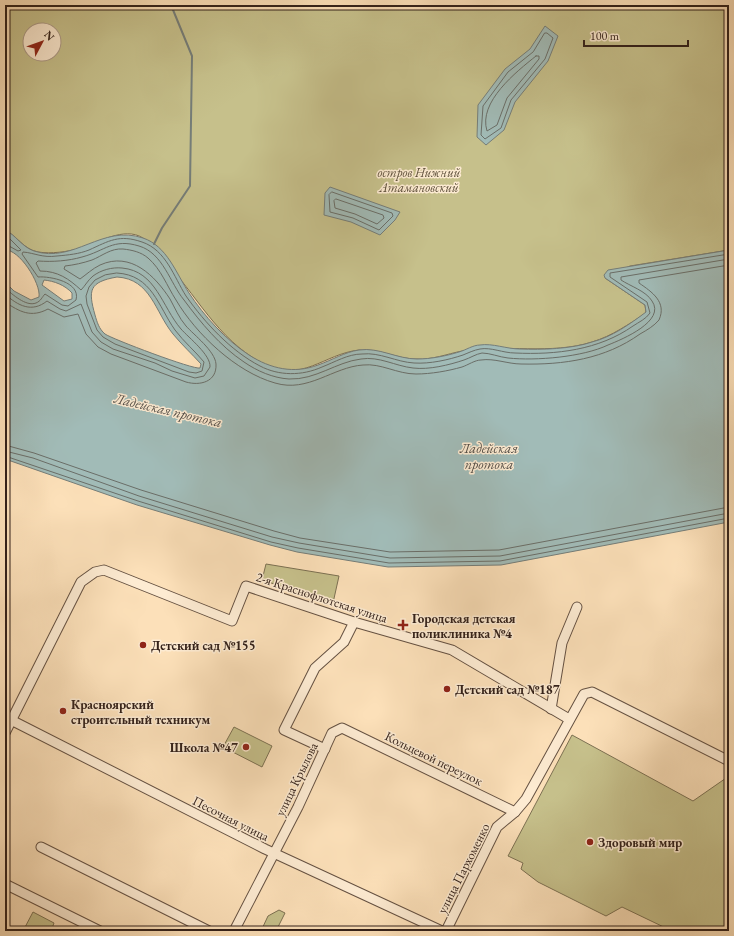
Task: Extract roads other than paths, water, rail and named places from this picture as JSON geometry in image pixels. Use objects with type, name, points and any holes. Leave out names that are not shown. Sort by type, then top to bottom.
[{"type":"street","name":"2-я Краснофлотская улица","points":[[11,720],[81,582],[95,572],[104,570],[232,621],[246,586],[354,622],[452,650],[569,719]]},
{"type":"street","points":[[551,709],[562,644],[577,607]]},
{"type":"street","points":[[325,750],[284,730],[315,668],[344,642],[354,622]]},
{"type":"street","points":[[569,719],[584,694],[592,692],[729,761]]},
{"type":"street","name":"улица Пархоменко","points":[[446,931],[497,827],[515,812],[526,799],[569,719]]},
{"type":"street","points":[[5,733],[11,720]]},
{"type":"street","name":"Песочная улица","points":[[11,720],[274,854],[442,931]]},
{"type":"street","name":"улица Крылова","points":[[234,931],[274,854],[332,733],[342,728]]},
{"type":"street","name":"Кольцевой переулок","points":[[342,728],[515,812]]},
{"type":"street","points":[[41,847],[209,931]]},
{"type":"street","points":[[5,884],[100,931]]},
{"type":"water","points":[[545,26],[558,36],[548,61],[515,102],[504,130],[486,145],[477,137],[478,105],[505,69],[530,49]]},
{"type":"water","points":[[330,187],[400,212],[395,220],[380,235],[351,222],[324,215],[325,193]]},
{"type":"water","name":"Ладейская протока","points":[[5,230],[30,249],[48,254],[75,249],[101,239],[114,236],[128,235],[143,238],[158,247],[165,254],[201,310],[216,327],[240,349],[257,360],[274,367],[283,369],[300,369],[309,368],[349,352],[359,350],[374,350],[417,359],[449,355],[477,345],[489,345],[515,349],[566,348],[599,340],[614,333],[646,312],[645,305],[605,278],[604,275],[608,270],[729,250],[729,522],[501,565],[388,567],[297,552],[270,545],[137,505],[5,459],[5,282],[14,291],[31,300],[39,297],[39,291],[28,268],[11,251],[5,250]],"holes":[[[117,277],[128,279],[138,284],[145,290],[173,334],[201,364],[200,368],[153,354],[122,342],[103,332],[98,325],[93,306],[93,288],[101,282]],[[44,280],[55,282],[66,288],[72,293],[72,299],[64,301],[42,285]]]},
{"type":"waterway","points":[[154,244],[162,228],[190,186],[192,56],[171,5]]},
{"type":"place","name":"Городская детская поликлиника №4","points":[[403,625]]},
{"type":"place","name":"Детский сад №155","points":[[143,645]]},
{"type":"place","name":"Детский сад №187","points":[[447,689]]},
{"type":"place","name":"Красноярский строительный техникум","points":[[63,711]]},
{"type":"place","name":"Школа №47","points":[[246,747]]},
{"type":"place","name":"Здоровый мир","points":[[590,842]]},
{"type":"park label","name":"остров Нижний Атамановский","points":[[419,180]]}]
